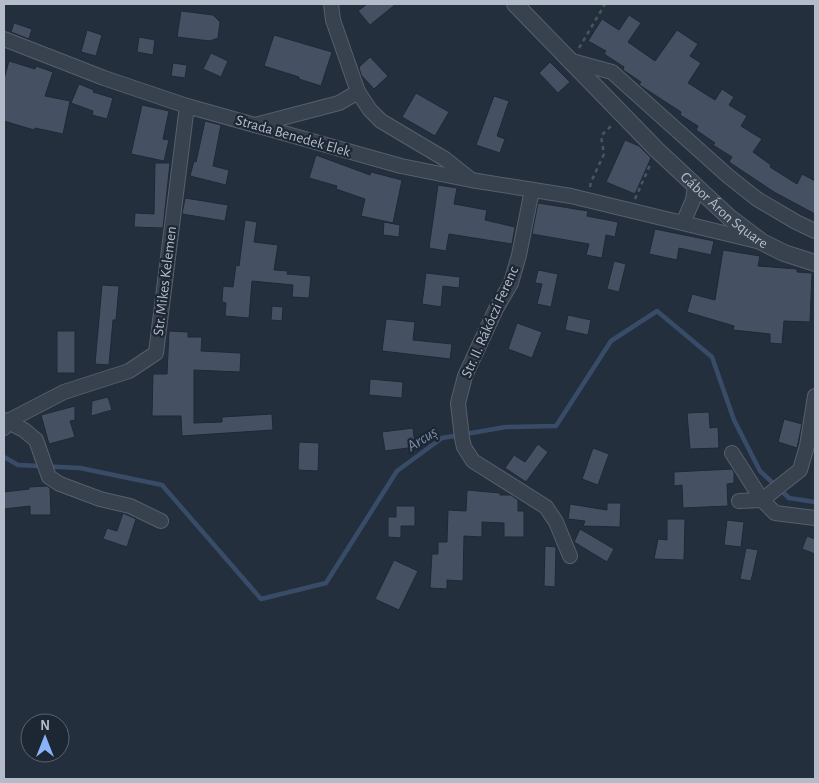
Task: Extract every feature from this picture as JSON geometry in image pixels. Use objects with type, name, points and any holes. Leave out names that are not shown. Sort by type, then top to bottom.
[{"type":"street","points":[[331,4],[333,20],[358,92],[370,110],[381,121],[445,159],[471,180]]},
{"type":"street","name":"Gábor Áron Square","points":[[515,4],[572,61],[620,120],[657,150],[730,218],[762,242]]},
{"type":"street","name":"Strada Benedek Elek","points":[[4,39],[104,78],[187,106],[400,166],[591,201]]},
{"type":"street","points":[[572,61],[612,72],[728,176],[757,198],[796,222],[815,231]]},
{"type":"street","points":[[254,125],[339,103],[358,92]]},
{"type":"street","name":"Str. Mikes Kelemen","points":[[5,423],[64,392],[129,371],[156,352],[187,106]]},
{"type":"street","points":[[683,223],[693,200],[695,186]]},
{"type":"street","name":"Str. II. Rákóczi Ferenc","points":[[532,190],[519,255],[510,283],[465,376],[458,403],[464,447],[474,461],[546,507],[556,522],[570,556]]},
{"type":"street","name":"Gábor Áron Square","points":[[591,201],[762,242]]},
{"type":"street","points":[[762,242],[784,253],[815,263]]},
{"type":"street","points":[[739,501],[762,500],[800,470],[807,446],[815,396]]},
{"type":"street","name":"Str. Mikes Kelemen","points":[[5,423],[24,430],[36,440],[49,477],[60,484],[100,499],[130,506],[161,521]]},
{"type":"street","points":[[732,453],[762,500],[776,513],[815,518]]},
{"type":"path","points":[[572,61],[605,4]]},
{"type":"path","points":[[591,201],[591,182],[604,154],[601,136],[620,120]]},
{"type":"path","points":[[630,210],[657,150]]},
{"type":"building","points":[[367,4],[396,4],[370,25],[358,11]]},
{"type":"building","points":[[181,11],[213,15],[220,22],[218,38],[210,41],[177,37]]},
{"type":"building","points":[[629,15],[641,23],[628,42],[655,61],[677,30],[698,44],[690,56],[701,63],[688,83],[715,100],[722,89],[734,97],[729,105],[747,116],[741,126],[762,139],[753,152],[771,165],[770,167],[797,184],[802,174],[815,181],[815,214],[774,192],[729,162],[732,157],[713,145],[715,143],[696,130],[698,126],[680,115],[681,112],[639,85],[641,82],[623,70],[624,67],[604,54],[606,51],[588,41],[602,19],[619,30]]},
{"type":"building","points":[[14,23],[32,29],[29,39],[11,32]]},
{"type":"building","points":[[87,30],[102,35],[96,56],[81,52]]},
{"type":"building","points":[[274,35],[332,52],[321,86],[264,66]]},
{"type":"building","points":[[139,37],[155,40],[153,55],[137,52]]},
{"type":"building","points":[[211,53],[228,61],[221,77],[203,69]]},
{"type":"building","points":[[370,57],[388,76],[374,89],[361,75],[359,67]]},
{"type":"building","points":[[9,61],[35,69],[36,66],[53,72],[45,96],[70,101],[63,134],[35,128],[34,130],[4,121],[4,79]]},
{"type":"building","points":[[550,62],[570,82],[558,93],[539,73]]},
{"type":"building","points":[[173,63],[187,65],[185,78],[171,76]]},
{"type":"building","points":[[79,84],[94,90],[93,92],[113,98],[107,119],[92,115],[93,111],[71,103]]},
{"type":"building","points":[[416,93],[449,112],[435,136],[402,117]]},
{"type":"building","points":[[494,96],[509,101],[497,136],[505,139],[500,153],[476,145]]},
{"type":"building","points":[[142,105],[169,111],[163,139],[169,140],[164,161],[131,154]]},
{"type":"building","points":[[205,121],[221,125],[213,166],[229,170],[226,185],[190,176],[194,161],[196,162]]},
{"type":"building","points":[[625,140],[639,146],[651,158],[635,194],[606,182]]},
{"type":"building","points":[[316,155],[370,175],[371,172],[402,180],[393,223],[361,216],[365,199],[336,189],[337,186],[309,178]]},
{"type":"building","points":[[155,163],[170,163],[163,228],[134,227],[135,213],[154,214]]},
{"type":"building","points":[[438,185],[457,188],[454,204],[487,210],[485,220],[515,227],[512,244],[449,234],[446,251],[429,248]]},
{"type":"building","points":[[185,198],[228,205],[225,221],[182,214]]},
{"type":"building","points":[[538,203],[588,211],[587,216],[618,222],[615,237],[606,235],[602,258],[586,255],[589,244],[532,234]]},
{"type":"building","points":[[245,220],[257,222],[254,242],[278,245],[274,270],[288,271],[287,274],[311,276],[309,298],[292,297],[293,285],[252,281],[249,318],[225,316],[226,303],[222,302],[223,286],[233,287],[236,265],[239,266]]},
{"type":"building","points":[[384,222],[400,225],[399,237],[383,235]]},
{"type":"building","points":[[655,229],[714,241],[711,255],[679,248],[677,260],[649,254]]},
{"type":"building","points":[[723,250],[760,256],[758,266],[797,269],[797,272],[812,273],[810,322],[784,321],[782,344],[770,343],[770,334],[733,330],[734,326],[687,312],[692,294],[715,300]]},
{"type":"building","points":[[614,261],[626,264],[619,292],[607,289]]},
{"type":"building","points":[[538,270],[558,274],[551,307],[537,304],[542,284],[535,283]]},
{"type":"building","points":[[426,273],[460,277],[459,288],[443,286],[441,307],[422,304]]},
{"type":"building","points":[[102,285],[119,286],[116,320],[113,320],[109,365],[95,364]]},
{"type":"building","points":[[272,306],[283,307],[282,321],[271,320]]},
{"type":"building","points":[[568,315],[591,320],[588,335],[565,330]]},
{"type":"building","points":[[386,319],[415,322],[413,340],[452,344],[450,359],[382,351]]},
{"type":"building","points":[[517,323],[542,332],[532,358],[508,349]]},
{"type":"building","points":[[57,331],[75,331],[75,373],[57,373]]},
{"type":"building","points":[[169,331],[188,332],[188,337],[202,337],[201,351],[241,353],[240,372],[194,370],[194,423],[222,422],[222,417],[272,414],[273,430],[182,436],[181,416],[152,416],[153,374],[167,374]]},
{"type":"building","points":[[370,379],[403,382],[402,398],[369,395]]},
{"type":"building","points":[[108,397],[112,410],[91,416],[92,401]]},
{"type":"building","points":[[75,406],[75,420],[70,421],[75,437],[49,444],[41,415]]},
{"type":"building","points":[[709,412],[710,428],[718,427],[719,448],[690,449],[687,413]]},
{"type":"building","points":[[784,419],[802,424],[797,448],[778,442]]},
{"type":"building","points":[[413,428],[415,447],[385,451],[382,432]]},
{"type":"building","points":[[299,442],[319,443],[318,471],[298,470]]},
{"type":"building","points":[[538,444],[548,452],[526,482],[505,468],[514,455],[525,462]]},
{"type":"building","points":[[593,448],[609,454],[598,485],[582,479]]},
{"type":"building","points":[[732,469],[734,472],[734,483],[727,484],[728,506],[683,508],[682,485],[674,486],[674,472]]},
{"type":"building","points":[[47,486],[50,488],[51,515],[30,515],[30,506],[4,509],[4,492]]},
{"type":"building","points":[[467,490],[511,495],[518,500],[518,511],[524,511],[524,537],[504,537],[504,523],[482,522],[482,537],[464,536],[463,581],[447,580],[447,589],[430,588],[432,554],[438,554],[438,542],[447,542],[448,510],[466,511]]},
{"type":"building","points":[[607,503],[621,503],[620,527],[583,526],[585,521],[568,519],[570,504],[607,510]]},
{"type":"building","points":[[396,506],[415,506],[415,526],[401,526],[401,538],[388,537],[388,517],[396,517]]},
{"type":"building","points":[[123,513],[136,519],[127,547],[103,539],[107,528],[117,531]]},
{"type":"building","points":[[667,519],[685,519],[684,560],[654,559],[658,539],[667,540]]},
{"type":"building","points":[[727,520],[744,522],[741,547],[724,545]]},
{"type":"building","points":[[580,529],[614,549],[607,562],[574,542]]},
{"type":"building","points":[[807,536],[815,539],[815,554],[802,549]]},
{"type":"building","points":[[545,546],[556,547],[555,587],[544,586]]},
{"type":"building","points":[[746,548],[758,550],[751,581],[740,579]]},
{"type":"building","points":[[394,560],[418,571],[399,610],[375,599]]},
{"type":"waterway","name":"Arcuș","points":[[4,457],[18,465],[80,468],[162,485],[261,599],[326,583],[397,471],[442,438],[506,427],[556,426],[611,341],[657,311],[712,357],[734,420],[760,471],[789,498],[815,502]]}]
